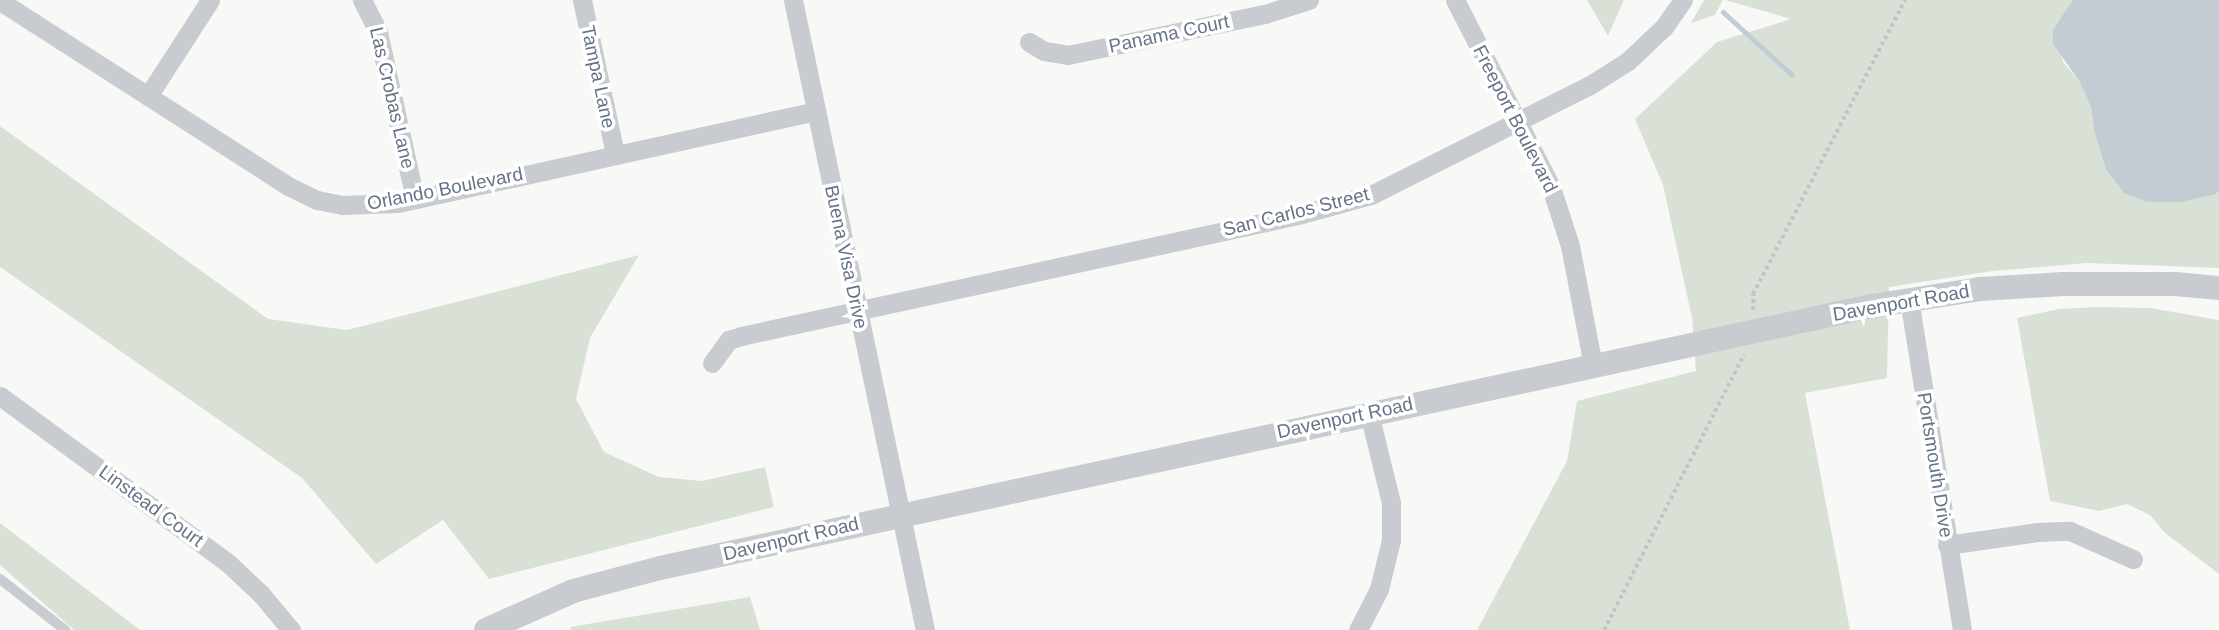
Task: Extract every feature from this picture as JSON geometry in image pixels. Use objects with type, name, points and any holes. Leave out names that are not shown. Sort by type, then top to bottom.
[{"type":"street","points":[[148,96],[210,0]]},
{"type":"street","name":"Las Crobas Lane","points":[[362,0],[380,40],[415,199]]},
{"type":"street","name":"Tampa Lane","points":[[582,0],[615,154]]},
{"type":"street","name":"Buena Visa Drive","points":[[793,0],[925,630]]},
{"type":"street","name":"Panama Court","points":[[1029,42],[1044,51],[1068,55],[1265,14],[1310,0]]},
{"type":"street","name":"Freeport Boulevard","points":[[1455,0],[1551,187],[1570,246],[1593,366]]},
{"type":"street","name":"San Carlos Street","points":[[712,362],[729,340],[1330,208],[1391,186],[1518,122],[1628,61],[1664,27],[1683,0]]},
{"type":"street","name":"Orlando Boulevard","points":[[0,1],[279,180],[317,200],[354,206],[415,199],[815,111]]},
{"type":"street","name":"Davenport Road","points":[[486,630],[539,605],[594,584],[901,514],[1909,299],[1980,289],[2063,284],[2161,284],[2219,288]]},
{"type":"street","name":"Portsmouth Drive","points":[[1909,299],[1962,630]]},
{"type":"street","name":"Linstead Court","points":[[0,396],[227,562],[261,594],[290,630]]},
{"type":"street","points":[[1358,630],[1379,589],[1391,540],[1391,503],[1368,413]]},
{"type":"street","points":[[1947,545],[2037,531],[2070,531],[2133,559]]},
{"type":"lane","points":[[0,579],[65,630]]},
{"type":"path","points":[[1604,630],[1734,379],[1754,331],[1753,294],[1905,0]]},
{"type":"shaded area","points":[[1587,0],[1624,0],[1608,36]]},
{"type":"shaded area","points":[[1704,0],[1723,0],[1715,15],[1691,23]]},
{"type":"shaded area","points":[[1725,0],[2073,0],[2053,29],[2063,62],[2079,81],[2091,107],[2094,130],[2216,194],[2219,191],[2219,268],[2087,263],[1993,271],[1889,287],[1887,378],[1805,393],[1850,630],[1477,630],[1567,461],[1577,401],[1696,371],[1692,318],[1663,185],[1635,119],[1717,42],[1791,19]]},
{"type":"shaded area","points":[[2073,0],[2219,0],[2219,191],[2216,194],[2181,202],[2147,202],[2124,193],[2106,169],[2094,130],[2091,107],[2079,81],[2053,44],[2053,29]]},
{"type":"shaded area","points":[[0,126],[268,319],[347,330],[639,255],[590,338],[576,399],[604,452],[659,477],[702,481],[765,467],[774,507],[489,579],[443,520],[376,564],[302,478],[0,267]]},
{"type":"shaded area","points":[[2150,308],[2219,320],[2219,574],[2165,533],[2150,515],[2127,504],[2099,511],[2050,501],[2017,318],[2059,309]]},
{"type":"shaded area","points":[[0,523],[140,630],[74,630],[0,565]]},
{"type":"shaded area","points":[[750,597],[760,630],[571,630],[570,627]]},
{"type":"waterway","points":[[1723,12],[1792,75]]}]
